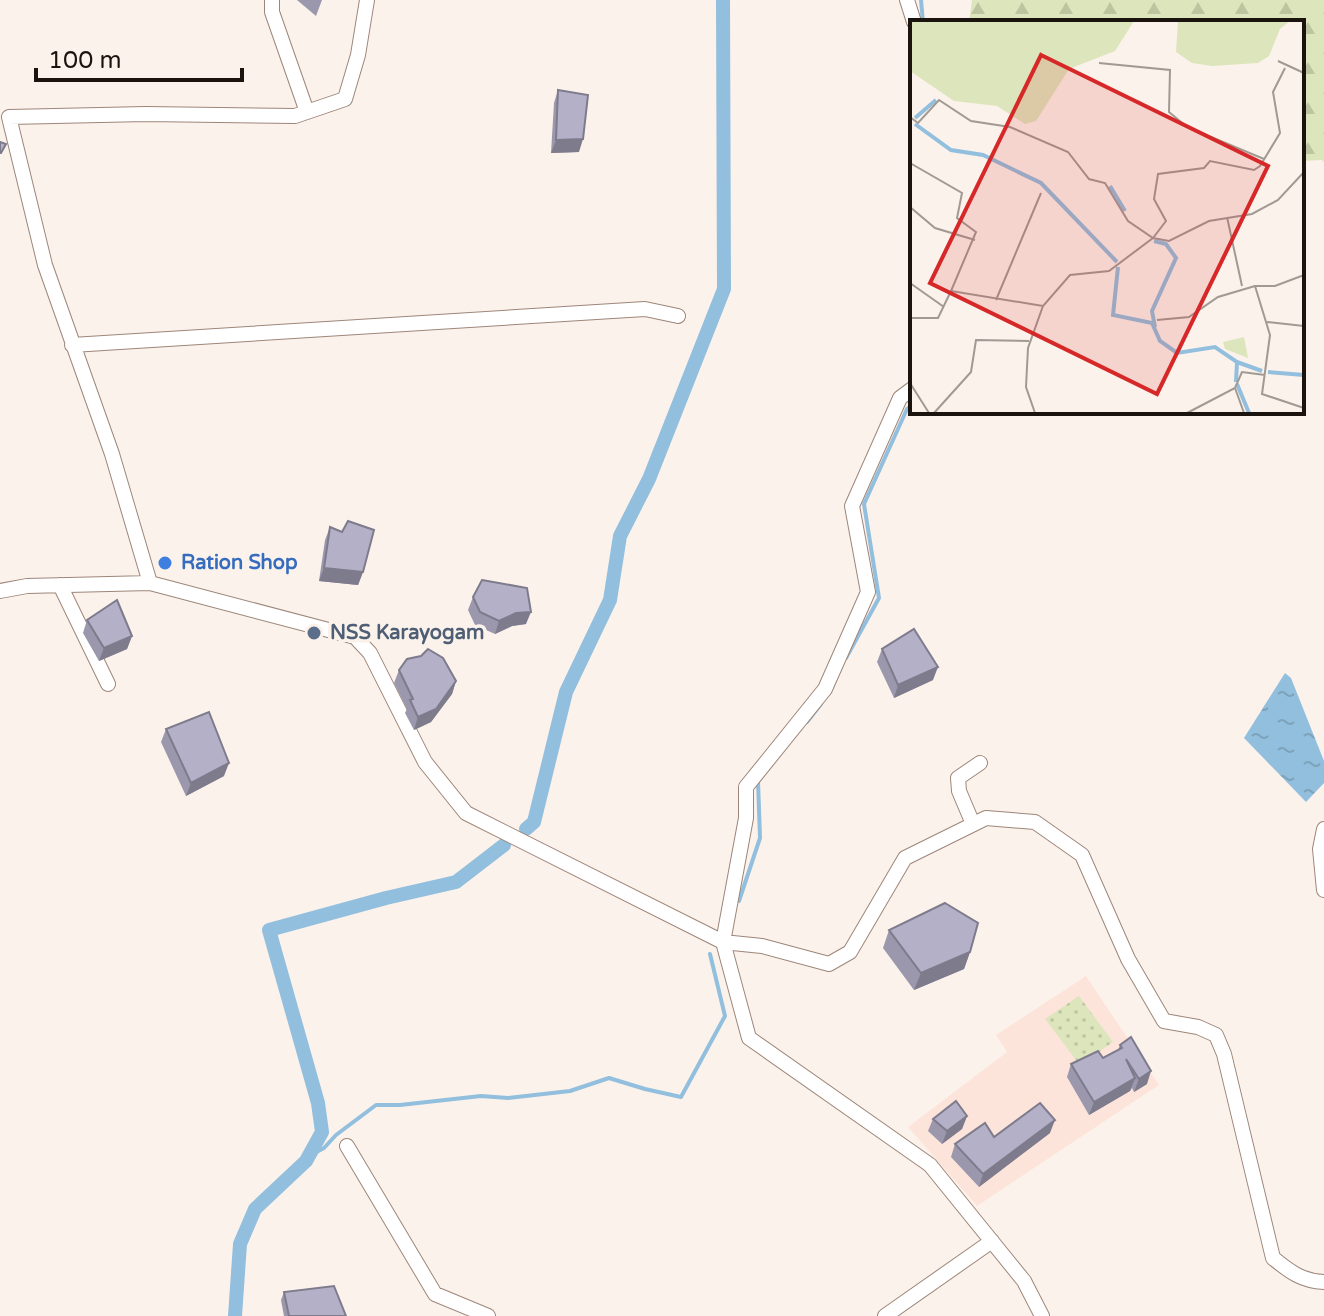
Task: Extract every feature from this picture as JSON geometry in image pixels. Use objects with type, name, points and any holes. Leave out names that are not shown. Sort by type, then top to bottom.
[{"type":"street","points":[[272,0],[272,12],[307,112]]},
{"type":"street","points":[[150,583],[112,454],[45,265],[4,117],[146,114],[295,116],[345,99],[358,55],[367,0]]},
{"type":"street","points":[[907,0],[913,20]]},
{"type":"street","points":[[72,345],[645,309],[678,316]]},
{"type":"street","points":[[910,390],[900,398],[852,506],[868,592],[825,689],[746,787],[746,818],[723,942],[749,1038],[930,1165],[1024,1281],[1042,1316]]},
{"type":"street","points":[[0,591],[27,586],[150,583],[355,637],[370,653],[425,762],[466,813],[723,942],[762,946],[829,964],[850,952],[905,858],[986,818],[1035,822],[1082,855],[1128,959],[1164,1021],[1198,1027],[1216,1035],[1224,1054],[1273,1258],[1291,1273],[1308,1281],[1324,1282]]},
{"type":"street","points":[[60,585],[108,684]]},
{"type":"street","points":[[973,824],[959,791],[958,778],[980,763]]},
{"type":"street","points":[[1324,829],[1320,849],[1324,890]]},
{"type":"street","points":[[347,1146],[435,1294],[488,1316]]},
{"type":"street","points":[[885,1316],[992,1241]]},
{"type":"shaded area","points":[[1086,976],[1159,1085],[977,1206],[908,1127],[1007,1052],[996,1035]]},
{"type":"green space","points":[[972,0],[1324,0],[1324,162],[1304,161],[1304,20],[969,20]]},
{"type":"green space","points":[[1079,996],[1113,1042],[1080,1065],[1045,1019]]},
{"type":"water","points":[[1285,673],[1291,678],[1324,761],[1324,783],[1306,802],[1244,738]]},
{"type":"building","points":[[558,90],[588,95],[583,139],[556,140]]},
{"type":"building","points":[[348,521],[374,530],[363,572],[324,568],[330,527],[342,532]]},
{"type":"building","points":[[482,580],[527,588],[531,612],[516,613],[499,621],[480,612],[473,597]]},
{"type":"building","points":[[117,600],[132,636],[104,648],[87,620]]},
{"type":"building","points":[[914,629],[938,667],[898,685],[882,649]]},
{"type":"building","points":[[428,649],[443,658],[456,681],[436,709],[418,717],[399,670],[407,659],[421,656]]},
{"type":"building","points":[[209,712],[229,763],[191,783],[166,729]]},
{"type":"building","points":[[945,903],[978,923],[970,952],[921,973],[889,930]]},
{"type":"building","points":[[1131,1037],[1151,1071],[1139,1079],[1126,1059],[1135,1078],[1094,1102],[1071,1064],[1098,1051],[1103,1058],[1122,1048],[1120,1045]]},
{"type":"building","points":[[956,1101],[967,1116],[947,1131],[933,1119]]},
{"type":"building","points":[[1040,1103],[1055,1120],[983,1174],[955,1144],[985,1123],[994,1137]]},
{"type":"building","points":[[334,1286],[346,1316],[289,1316],[284,1292]]},
{"type":"waterway","points":[[526,829],[534,822],[566,692],[610,600],[620,536],[649,479],[724,289],[723,0]]},
{"type":"waterway","points":[[921,0],[923,20]]},
{"type":"waterway","points":[[846,658],[879,598],[864,504],[910,407]]},
{"type":"waterway","points":[[807,722],[821,704]]},
{"type":"waterway","points":[[739,901],[760,838],[758,781]]},
{"type":"waterway","points":[[235,1316],[240,1244],[255,1209],[306,1161],[322,1132],[318,1103],[269,930],[456,882],[504,845]]},
{"type":"waterway","points":[[309,1156],[324,1148],[376,1105],[481,1096],[508,1098],[570,1091],[609,1078],[681,1097],[725,1016],[710,954]]},
{"type":"place","name":"Ration Shop","points":[[165,563]]},
{"type":"place","name":"NSS Karayogam","points":[[314,633]]}]
